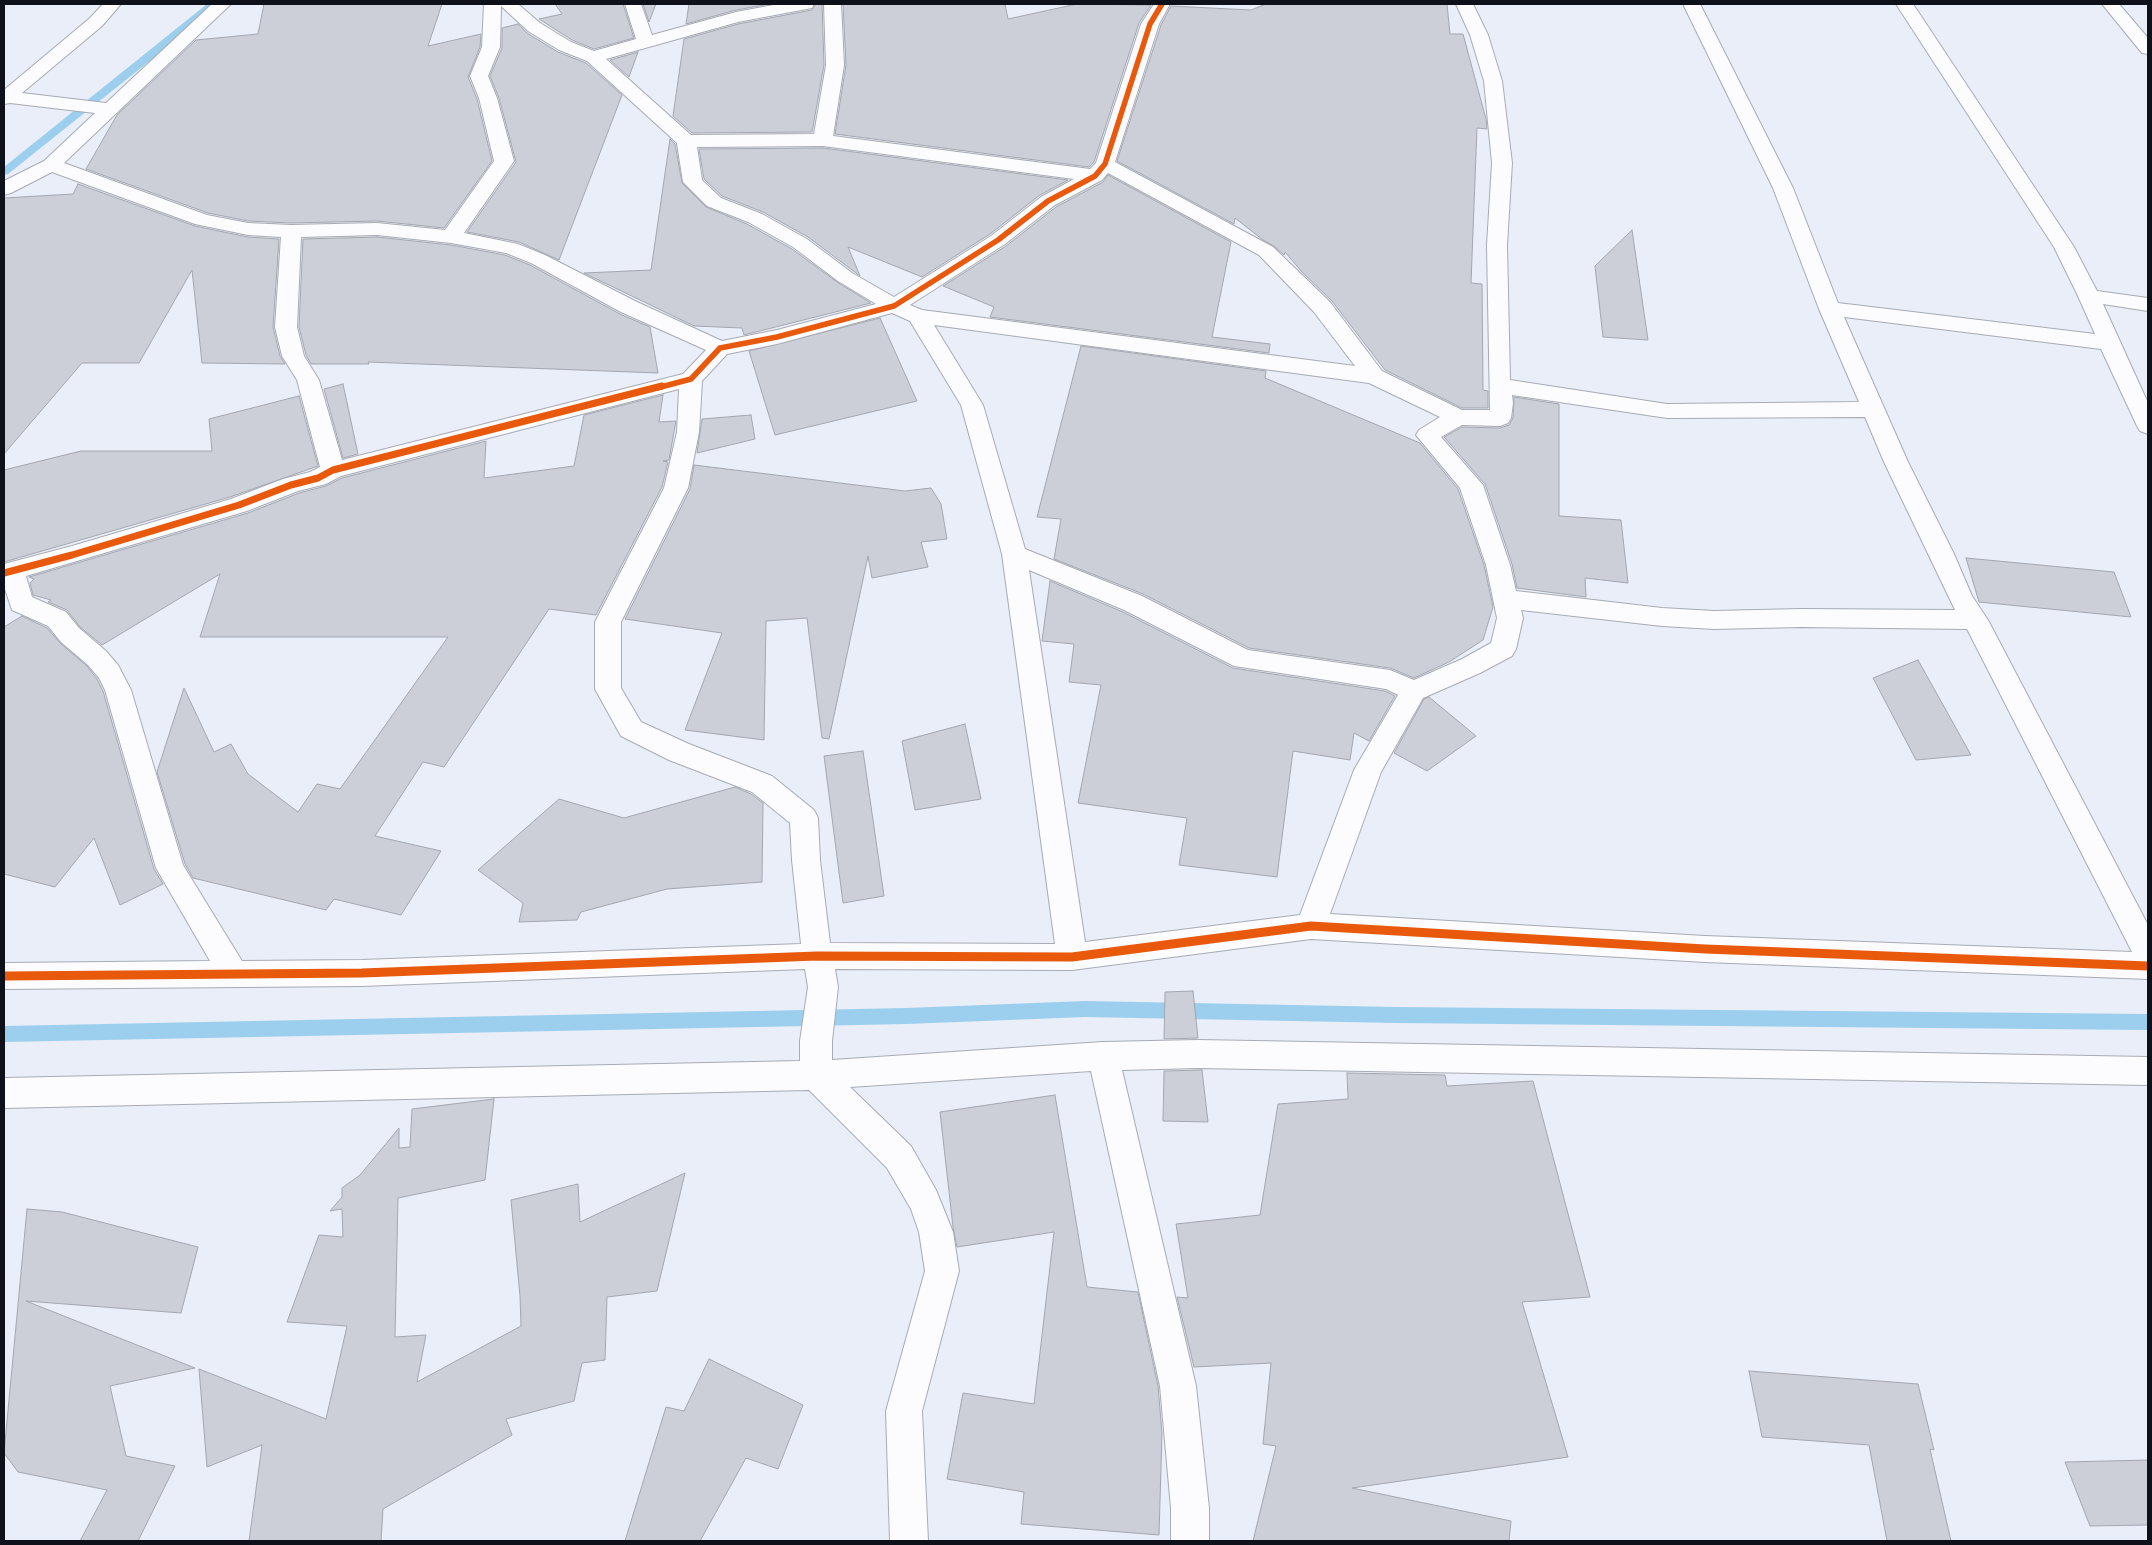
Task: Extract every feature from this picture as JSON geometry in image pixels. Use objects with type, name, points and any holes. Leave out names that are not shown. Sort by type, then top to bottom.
[{"type":"street","points":[[4,98],[96,22],[112,4]]},
{"type":"street","points":[[4,189],[52,165],[222,4]]},
{"type":"street","points":[[452,237],[504,161],[488,98],[479,76],[491,46],[492,4]]},
{"type":"street","points":[[508,4],[534,27],[565,46],[593,57],[686,141],[693,182],[714,202],[755,218],[800,243],[845,276],[894,306],[918,316],[1374,376],[1458,417],[1500,418],[1502,403],[1499,386],[1496,245],[1502,163],[1493,82],[1480,35],[1464,4]]},
{"type":"street","points":[[633,4],[646,42]]},
{"type":"street","points":[[593,57],[736,17],[806,4]]},
{"type":"street","points":[[823,140],[835,65],[833,4]]},
{"type":"street","points":[[234,975],[170,868],[118,690],[109,672],[97,658],[70,635],[57,619],[21,603],[8,572],[72,556],[240,504],[291,485],[318,478],[333,470],[690,379],[720,348],[777,337],[894,306],[998,240],[1048,201],[1100,170],[1150,24],[1162,4]]},
{"type":"street","points":[[1690,4],[1783,188],[1830,309],[1873,409],[1961,599],[1976,620],[2148,954]]},
{"type":"street","points":[[1905,4],[2064,247],[2090,296],[2109,343],[2148,426]]},
{"type":"street","points":[[2110,4],[2148,49]]},
{"type":"street","points":[[4,98],[109,109]]},
{"type":"street","points":[[686,141],[823,140],[1100,170],[1266,251],[1322,308],[1374,376]]},
{"type":"street","points":[[52,165],[202,220],[248,229],[291,231],[377,228],[452,237],[511,248],[538,259],[629,307],[720,348]]},
{"type":"street","points":[[291,231],[286,326],[293,356],[308,380],[333,470]]},
{"type":"street","points":[[2090,296],[2148,304]]},
{"type":"street","points":[[1830,309],[2109,343]]},
{"type":"street","points":[[918,316],[972,405],[1014,554],[1072,957]]},
{"type":"street","points":[[690,379],[688,432],[676,488],[608,622],[608,689],[631,729],[679,752],[762,784],[804,818],[806,860],[817,956],[823,987],[816,1040],[816,1075],[900,1157],[924,1200],[936,1232],[942,1271],[904,1411],[910,1541]]},
{"type":"street","points":[[1499,386],[1667,411],[1873,409]]},
{"type":"street","points":[[1311,926],[1368,770],[1414,691],[1472,666],[1503,648],[1510,618],[1498,565],[1472,485],[1427,435],[1458,417]]},
{"type":"street","points":[[1014,554],[1133,603],[1243,659],[1390,680],[1414,691]]},
{"type":"street","points":[[1505,599],[1662,617],[1714,620],[1801,618],[1976,620]]},
{"type":"street","points":[[4,976],[362,974],[817,956],[1072,957],[1311,926],[1705,949],[2148,966]]},
{"type":"street","points":[[4,1093],[816,1075],[1103,1056],[1208,1054],[2148,1071]]},
{"type":"street","points":[[1103,1056],[1178,1386],[1190,1508],[1190,1541]]},
{"type":"building","points":[[264,4],[442,4],[428,46],[481,34],[480,47],[468,77],[477,99],[492,161],[444,228],[377,221],[291,223],[248,221],[208,213],[86,169],[117,115],[196,40],[258,34]]},
{"type":"building","points":[[555,4],[623,4],[634,38],[594,49],[572,40],[539,19],[562,14]]},
{"type":"building","points":[[643,4],[656,4],[649,22]]},
{"type":"building","points":[[689,4],[770,4],[736,10],[686,24]]},
{"type":"building","points":[[816,4],[822,4],[824,65],[812,132],[692,133],[673,116],[684,39],[738,24],[812,10]]},
{"type":"building","points":[[843,4],[1005,4],[1008,19],[1077,4],[1151,5],[1139,23],[1094,162],[1089,167],[835,134],[846,65]]},
{"type":"building","points":[[1266,4],[1447,4],[1450,34],[1463,34],[1486,119],[1487,129],[1477,128],[1471,283],[1482,284],[1483,390],[1488,391],[1488,408],[1462,408],[1385,370],[1332,301],[1302,272],[1285,252],[1284,255],[1235,218],[1234,224],[1117,161],[1161,25],[1171,6],[1251,10]]},
{"type":"building","points":[[518,24],[527,33],[558,52],[586,63],[622,95],[559,260],[519,242],[467,232],[516,162],[499,98],[490,76],[502,48],[502,28]]},
{"type":"building","points":[[638,52],[629,77],[610,60]]},
{"type":"building","points":[[670,139],[675,144],[682,183],[706,207],[747,224],[792,249],[837,282],[871,303],[744,335],[742,328],[694,326],[584,273],[651,270]]},
{"type":"building","points":[[823,148],[1068,180],[1040,195],[990,234],[922,277],[848,247],[860,276],[808,237],[763,212],[722,196],[704,179],[699,149]]},
{"type":"building","points":[[1108,175],[1231,242],[1212,337],[1270,344],[1269,353],[990,317],[994,307],[943,286],[1006,246],[1056,207],[1103,182]]},
{"type":"building","points":[[78,184],[195,226],[248,237],[279,239],[273,327],[280,356],[285,364],[202,363],[192,270],[139,363],[82,363],[4,454],[4,198],[73,194]]},
{"type":"building","points":[[1632,230],[1648,340],[1603,337],[1595,266]]},
{"type":"building","points":[[377,237],[451,245],[505,255],[530,265],[620,314],[650,327],[658,373],[368,362],[369,364],[311,364],[306,355],[299,327],[303,239]]},
{"type":"building","points":[[880,318],[917,401],[775,435],[749,351]]},
{"type":"building","points":[[1081,346],[1266,371],[1265,378],[1420,443],[1458,489],[1484,565],[1493,607],[1483,640],[1449,662],[1414,678],[1390,668],[1249,648],[1143,594],[1054,559],[1061,519],[1037,517]]},
{"type":"building","points":[[343,384],[358,454],[343,458],[324,389]]},
{"type":"building","points":[[663,395],[659,422],[676,421],[669,460],[663,461],[668,462],[662,487],[596,615],[549,609],[444,767],[423,762],[375,836],[441,851],[401,915],[334,899],[326,910],[193,878],[185,864],[157,772],[184,688],[214,752],[231,744],[248,774],[298,812],[317,784],[340,789],[448,637],[200,637],[220,574],[102,645],[80,627],[67,610],[48,602],[51,600],[33,595],[30,583],[34,579],[29,577],[248,513],[299,493],[326,486],[342,478],[486,441],[484,478],[574,466],[584,415]]},
{"type":"building","points":[[299,396],[318,466],[230,497],[4,562],[4,470],[81,451],[212,451],[209,419]]},
{"type":"building","points":[[1514,397],[1559,404],[1559,516],[1621,520],[1628,583],[1585,578],[1586,597],[1517,588],[1512,564],[1485,484],[1444,437],[1462,427],[1500,428],[1509,425],[1513,418]]},
{"type":"building","points":[[751,415],[755,439],[697,453],[702,419]]},
{"type":"building","points":[[694,465],[905,491],[931,488],[941,504],[947,539],[921,542],[928,567],[872,578],[868,556],[829,739],[822,738],[807,618],[766,621],[764,740],[685,730],[722,633],[625,619],[690,489]]},
{"type":"building","points":[[1966,558],[2114,572],[2131,617],[1979,602]]},
{"type":"building","points":[[1050,581],[1123,612],[1233,668],[1385,691],[1395,696],[1369,741],[1354,733],[1350,760],[1293,751],[1277,877],[1179,865],[1187,818],[1078,803],[1101,685],[1069,682],[1074,644],[1042,641]]},
{"type":"building","points":[[22,616],[47,628],[60,643],[87,666],[103,691],[154,869],[163,884],[120,905],[94,838],[55,887],[4,874],[4,627]]},
{"type":"building","points":[[1918,660],[1971,755],[1916,760],[1873,678]]},
{"type":"building","points":[[1429,697],[1476,736],[1427,771],[1394,753],[1424,699]]},
{"type":"building","points":[[965,724],[981,799],[915,810],[902,741]]},
{"type":"building","points":[[863,751],[884,896],[843,903],[824,756]]},
{"type":"building","points":[[735,787],[751,794],[763,803],[762,882],[667,889],[581,912],[577,920],[519,922],[523,903],[478,870],[559,799],[624,818]]},
{"type":"building","points":[[1193,991],[1198,1038],[1164,1039],[1165,992]]},
{"type":"building","points":[[1202,1070],[1208,1122],[1163,1121],[1164,1071]]},
{"type":"building","points":[[1347,1073],[1445,1075],[1447,1086],[1533,1081],[1590,1297],[1522,1302],[1568,1457],[1352,1488],[1511,1521],[1509,1541],[1253,1541],[1276,1446],[1263,1444],[1271,1363],[1194,1367],[1177,1297],[1188,1298],[1176,1224],[1260,1215],[1278,1104],[1348,1099]]},
{"type":"building","points":[[1055,1095],[1087,1287],[1138,1292],[1158,1386],[1162,1433],[1159,1535],[1021,1524],[1024,1492],[947,1479],[963,1393],[1034,1404],[1054,1232],[957,1247],[940,1112]]},
{"type":"building","points":[[494,1099],[485,1180],[398,1198],[395,1337],[426,1335],[417,1382],[521,1326],[511,1200],[578,1184],[580,1222],[685,1173],[657,1291],[607,1297],[605,1360],[582,1363],[574,1401],[506,1419],[512,1435],[383,1509],[381,1541],[249,1541],[262,1445],[207,1467],[199,1369],[326,1419],[347,1326],[287,1322],[319,1235],[343,1237],[342,1209],[330,1211],[342,1197],[342,1188],[360,1175],[399,1128],[399,1148],[410,1147],[412,1109]]},
{"type":"building","points":[[27,1209],[62,1212],[198,1247],[181,1313],[26,1301],[195,1368],[110,1386],[126,1456],[175,1466],[138,1541],[80,1541],[107,1490],[18,1472],[4,1453]]},
{"type":"building","points":[[709,1359],[803,1405],[778,1469],[746,1458],[700,1541],[625,1541],[666,1407],[684,1411]]},
{"type":"building","points":[[1749,1371],[1918,1384],[1934,1450],[1930,1449],[1951,1541],[1887,1541],[1869,1445],[1762,1437]]},
{"type":"building","points":[[2148,1460],[2148,1525],[2090,1526],[2065,1462]]},
{"type":"waterway","points":[[4,172],[207,10],[212,4]]},
{"type":"waterway","points":[[4,1034],[907,1016],[1085,1009],[1396,1015],[2148,1022]]},
{"type":"cycle path","points":[[4,573],[72,555],[239,505],[291,485],[318,478],[333,470],[691,379],[720,348],[777,337],[894,306],[998,240],[1048,201],[1095,176],[1105,164],[1150,24],[1162,4]]},
{"type":"cycle path","points":[[4,976],[362,973],[817,956],[1072,957],[1311,926],[1705,949],[2148,966]]}]
